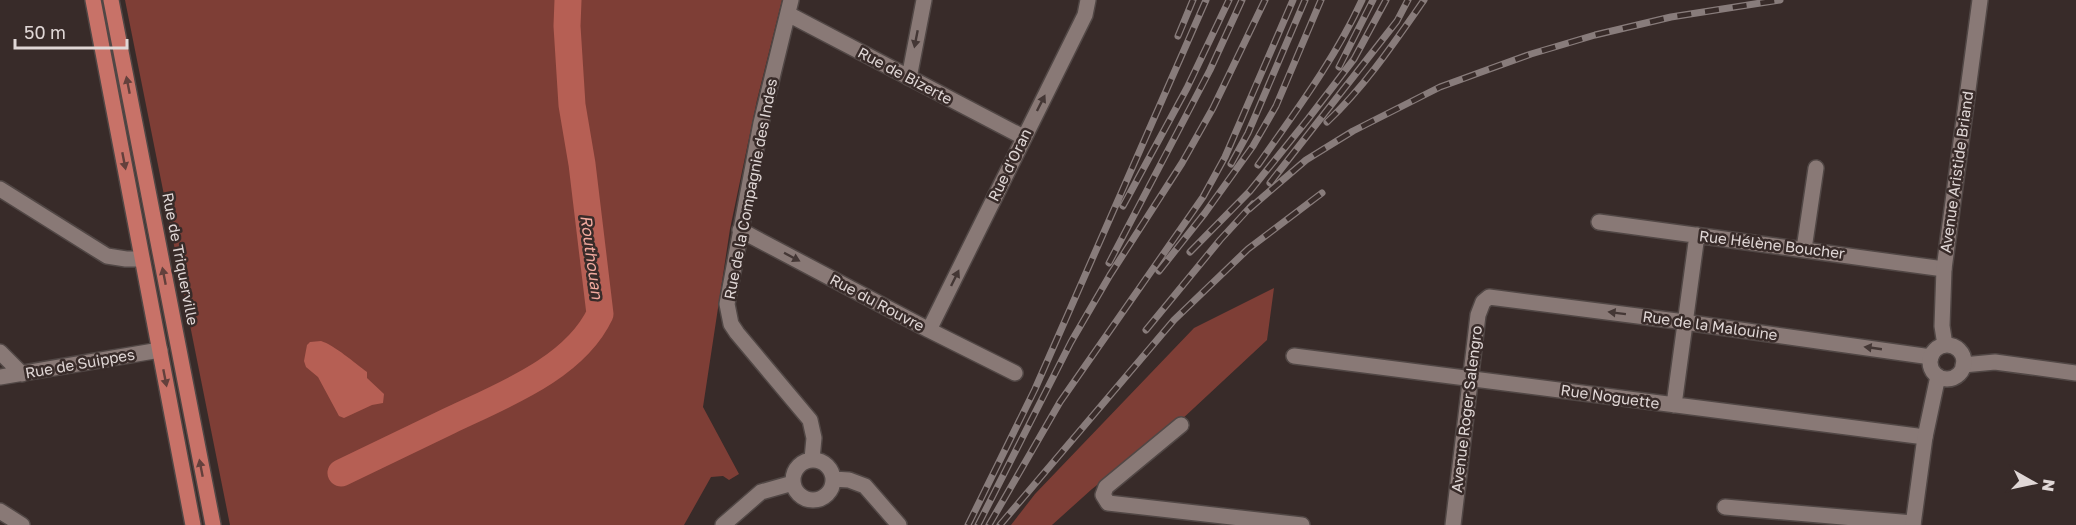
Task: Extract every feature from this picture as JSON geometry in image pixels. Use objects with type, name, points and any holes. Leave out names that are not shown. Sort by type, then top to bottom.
[{"type":"main road","points":[[93,0],[193,525]]},
{"type":"main road","name":"Rue de Triquerville","points":[[111,0],[213,525]]},
{"type":"street","points":[[909,78],[924,0]]},
{"type":"street","name":"Rue d'Oran","points":[[929,330],[1085,15],[1089,0]]},
{"type":"street","name":"Avenue Aristide Briand","points":[[1945,345],[1942,326],[1944,269],[1980,0]]},
{"type":"street","name":"Rue de Bizerte","points":[[790,7],[909,78],[1023,137]]},
{"type":"street","name":"Rue de la Compagnie des Indes","points":[[790,7],[761,123],[728,304],[731,324],[810,420],[814,438],[812,459]]},
{"type":"street","points":[[1804,249],[1816,168]]},
{"type":"street","points":[[0,189],[107,256],[142,259]]},
{"type":"street","name":"Rue Hélène Boucher","points":[[1599,222],[1944,269]]},
{"type":"street","name":"Rue du Rouvre","points":[[740,230],[1015,373]]},
{"type":"street","points":[[1674,405],[1697,236]]},
{"type":"street","name":"Rue de la Malouine","points":[[1489,297],[1931,357]]},
{"type":"street","name":"Avenue Roger Salengro","points":[[1454,525],[1478,315],[1483,302],[1489,297]]},
{"type":"street","points":[[1945,345],[1959,350],[1964,360],[1964,365],[1954,377],[1943,378],[1932,370],[1931,357],[1936,349],[1945,345]]},
{"type":"street","name":"Rue de Suippes","points":[[0,377],[160,350]]},
{"type":"street","points":[[0,352],[22,374]]},
{"type":"street","name":"Rue Noguette","points":[[1294,356],[1925,437]]},
{"type":"street","points":[[1964,365],[1995,362],[2076,373]]},
{"type":"street","points":[[1725,507],[1913,524],[1925,437],[1938,376]]},
{"type":"street","points":[[1181,425],[1106,487],[1103,495],[1108,503],[1302,525]]},
{"type":"street","points":[[812,459],[825,464],[833,479],[828,492],[818,499],[805,498],[796,490],[793,475],[799,465],[812,459]]},
{"type":"street","points":[[833,479],[849,480],[865,486],[900,525]]},
{"type":"street","points":[[723,525],[761,492],[793,483]]},
{"type":"shaded area","points":[[125,0],[782,0],[757,100],[730,229],[703,407],[739,474],[729,480],[723,476],[711,477],[684,525],[230,525]]},
{"type":"shaded area","points":[[1274,288],[1267,340],[1180,421],[1092,489],[1052,525],[1011,525],[1035,494],[1194,328]]},
{"type":"shaded area","points":[[321,341],[338,350],[367,372],[367,378],[384,394],[383,403],[372,405],[344,418],[339,416],[318,377],[306,367],[304,361],[307,345],[310,342]]},
{"type":"waterway","name":"Routhouan","points":[[341,473],[534,379],[573,350],[588,333],[600,314],[582,164],[572,105],[567,26],[568,0]]},
{"type":"railway","points":[[1178,36],[1193,0]]},
{"type":"railway","points":[[968,525],[1035,389],[1206,0]]},
{"type":"railway","points":[[1123,206],[1187,88],[1229,0]]},
{"type":"railway","points":[[1109,263],[1210,70],[1242,0]]},
{"type":"railway","points":[[978,525],[1071,342],[1110,275],[1182,163],[1213,108],[1265,0]]},
{"type":"railway","points":[[989,525],[1060,402],[1203,197],[1225,157],[1293,0]]},
{"type":"railway","points":[[1231,164],[1248,133],[1305,0]]},
{"type":"railway","points":[[1159,271],[1205,213],[1253,146],[1276,106],[1321,0]]},
{"type":"railway","points":[[1258,165],[1327,64],[1362,0]]},
{"type":"railway","points":[[1339,67],[1373,0]]},
{"type":"railway","points":[[1190,252],[1250,191],[1308,119],[1354,59],[1386,0]]},
{"type":"railway","points":[[1270,183],[1397,21],[1408,0]]},
{"type":"railway","points":[[1327,122],[1366,79],[1424,0]]},
{"type":"railway","points":[[1249,209],[1306,160],[1353,131],[1440,87],[1531,54],[1595,35],[1671,17],[1780,0]]},
{"type":"railway","points":[[1000,525],[1174,320],[1248,249],[1322,193]]},
{"type":"railway","points":[[1146,330],[1220,240],[1253,204]]}]
